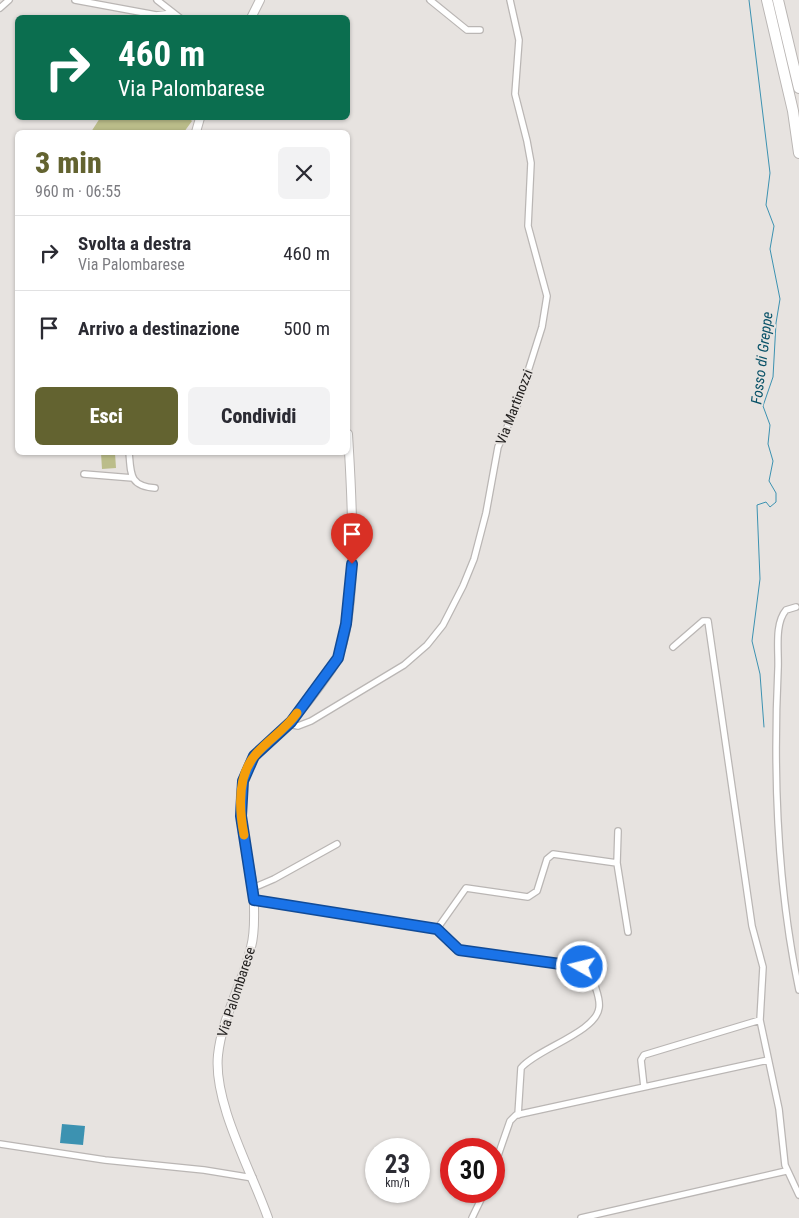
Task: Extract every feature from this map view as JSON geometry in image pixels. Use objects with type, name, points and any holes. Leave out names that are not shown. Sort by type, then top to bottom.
[{"type":"highway","points":[[767,0],[793,111],[799,154]]},
{"type":"highway","points":[[778,0],[799,88]]},
{"type":"main road","points":[[252,15],[260,0]]},
{"type":"main road","name":"Via Palombarese","points":[[268,1218],[223,1100],[217,1064],[222,1032],[252,947],[254,900],[241,816],[242,785],[254,756],[289,724],[335,664],[345,633],[352,555],[349,455]]},
{"type":"street","points":[[0,8],[9,0]]},
{"type":"street","points":[[75,0],[156,15],[173,13]]},
{"type":"street","points":[[157,0],[176,15]]},
{"type":"street","points":[[430,0],[468,30],[480,30]]},
{"type":"street","name":"Via Martinozzi","points":[[289,724],[298,726],[311,721],[393,673],[416,655],[443,625],[463,586],[476,553],[498,447],[524,386],[547,302],[545,284],[528,226],[531,163],[528,141],[514,94],[518,40],[510,0]]},
{"type":"street","points":[[129,455],[133,478],[139,486],[155,488]]},
{"type":"street","points":[[84,474],[133,478]]},
{"type":"street","points":[[796,607],[786,610],[782,618],[778,646],[776,717],[781,874],[789,937],[799,990]]},
{"type":"street","points":[[673,647],[708,620],[752,926],[762,958],[760,1020],[779,1109],[786,1171],[799,1195]]},
{"type":"street","points":[[618,831],[617,863],[628,932]]},
{"type":"street","points":[[253,888],[274,879],[337,844]]},
{"type":"street","points":[[437,929],[466,888],[528,897],[534,896],[538,891],[547,859],[552,854],[617,863]]},
{"type":"street","points":[[254,900],[437,929],[459,950],[587,969],[592,976],[599,1003],[597,1014],[585,1026],[521,1068],[518,1114]]},
{"type":"street","points":[[644,1088],[641,1060],[644,1055],[760,1020]]},
{"type":"street","points":[[504,1138],[510,1121],[518,1114],[768,1060]]},
{"type":"street","points":[[0,1144],[105,1160],[204,1170],[253,1178]]},
{"type":"street","points":[[581,1218],[786,1171]]},
{"type":"street","points":[[472,1218],[479,1203]]},
{"type":"green space","points":[[99,120],[192,121],[185,130],[92,130]]},
{"type":"green space","points":[[101,455],[115,455],[116,468],[102,469]]},
{"type":"water","points":[[62,1124],[85,1126],[83,1145],[60,1143]]},
{"type":"waterway","name":"Fosso di Greppe","points":[[749,0],[770,173],[766,205],[774,226],[770,249],[780,299],[776,323],[773,377],[763,406],[770,425],[768,444],[773,461],[769,481],[776,493],[776,502],[770,507],[766,502],[757,505],[760,579],[752,641],[760,674],[764,727]]},
{"type":"slow traffic","points":[[244,835],[241,798],[243,781],[247,770],[256,754],[283,730],[297,713]]},
{"type":"route","points":[[352,564],[348,614],[338,658],[291,722],[254,756],[243,781],[241,816],[253,883],[254,900],[272,901],[437,929],[459,950],[582,967]]}]
